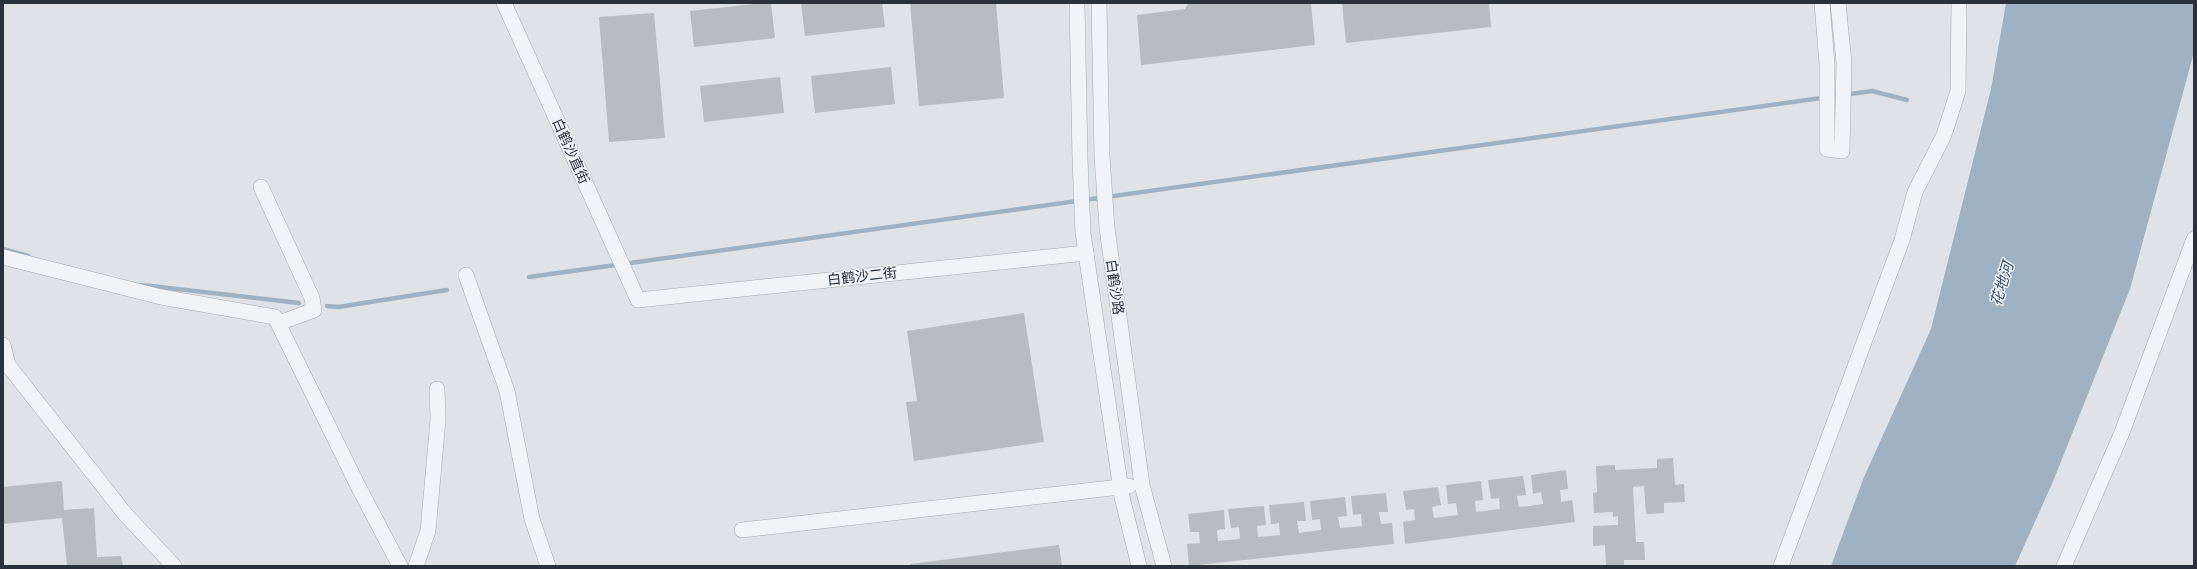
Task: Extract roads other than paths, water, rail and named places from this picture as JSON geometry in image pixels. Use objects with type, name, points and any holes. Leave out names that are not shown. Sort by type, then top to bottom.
[{"type":"street","name":"白鹤沙直街","points":[[504,3],[638,300]]},
{"type":"street","name":"白鹤沙路","points":[[1077,3],[1083,233],[1121,487],[1140,566]]},
{"type":"street","name":"白鹤沙路","points":[[1099,3],[1102,156],[1107,228],[1142,485],[1164,566]]},
{"type":"street","points":[[1822,3],[1827,64],[1827,149],[1842,151],[1844,63],[1838,3]]},
{"type":"street","points":[[1781,566],[1902,240],[1915,192],[1944,135],[1958,91],[1959,3]]},
{"type":"street","points":[[261,187],[312,298],[314,310],[278,323]]},
{"type":"street","points":[[2064,566],[2121,435],[2194,239]]},
{"type":"street","name":"白鹤沙二街","points":[[638,300],[1086,253]]},
{"type":"street","points":[[3,257],[161,297],[276,317],[358,486],[400,566]]},
{"type":"street","points":[[466,275],[507,391],[532,519],[548,566]]},
{"type":"street","points":[[3,345],[5,366],[125,514],[174,566]]},
{"type":"street","points":[[416,566],[428,530],[438,420],[437,389]]},
{"type":"street","points":[[742,530],[1142,485]]},
{"type":"water","name":"花地河","points":[[2006,3],[2194,3],[2194,52],[2130,289],[2052,484],[2015,566],[1831,566],[1864,477],[1931,329],[1991,89]]},
{"type":"waterway","points":[[529,277],[1872,91],[1907,100]]},
{"type":"waterway","points":[[3,249],[28,256]]},
{"type":"waterway","points":[[142,285],[299,303]]},
{"type":"waterway","points":[[327,306],[338,307],[447,290]]}]
